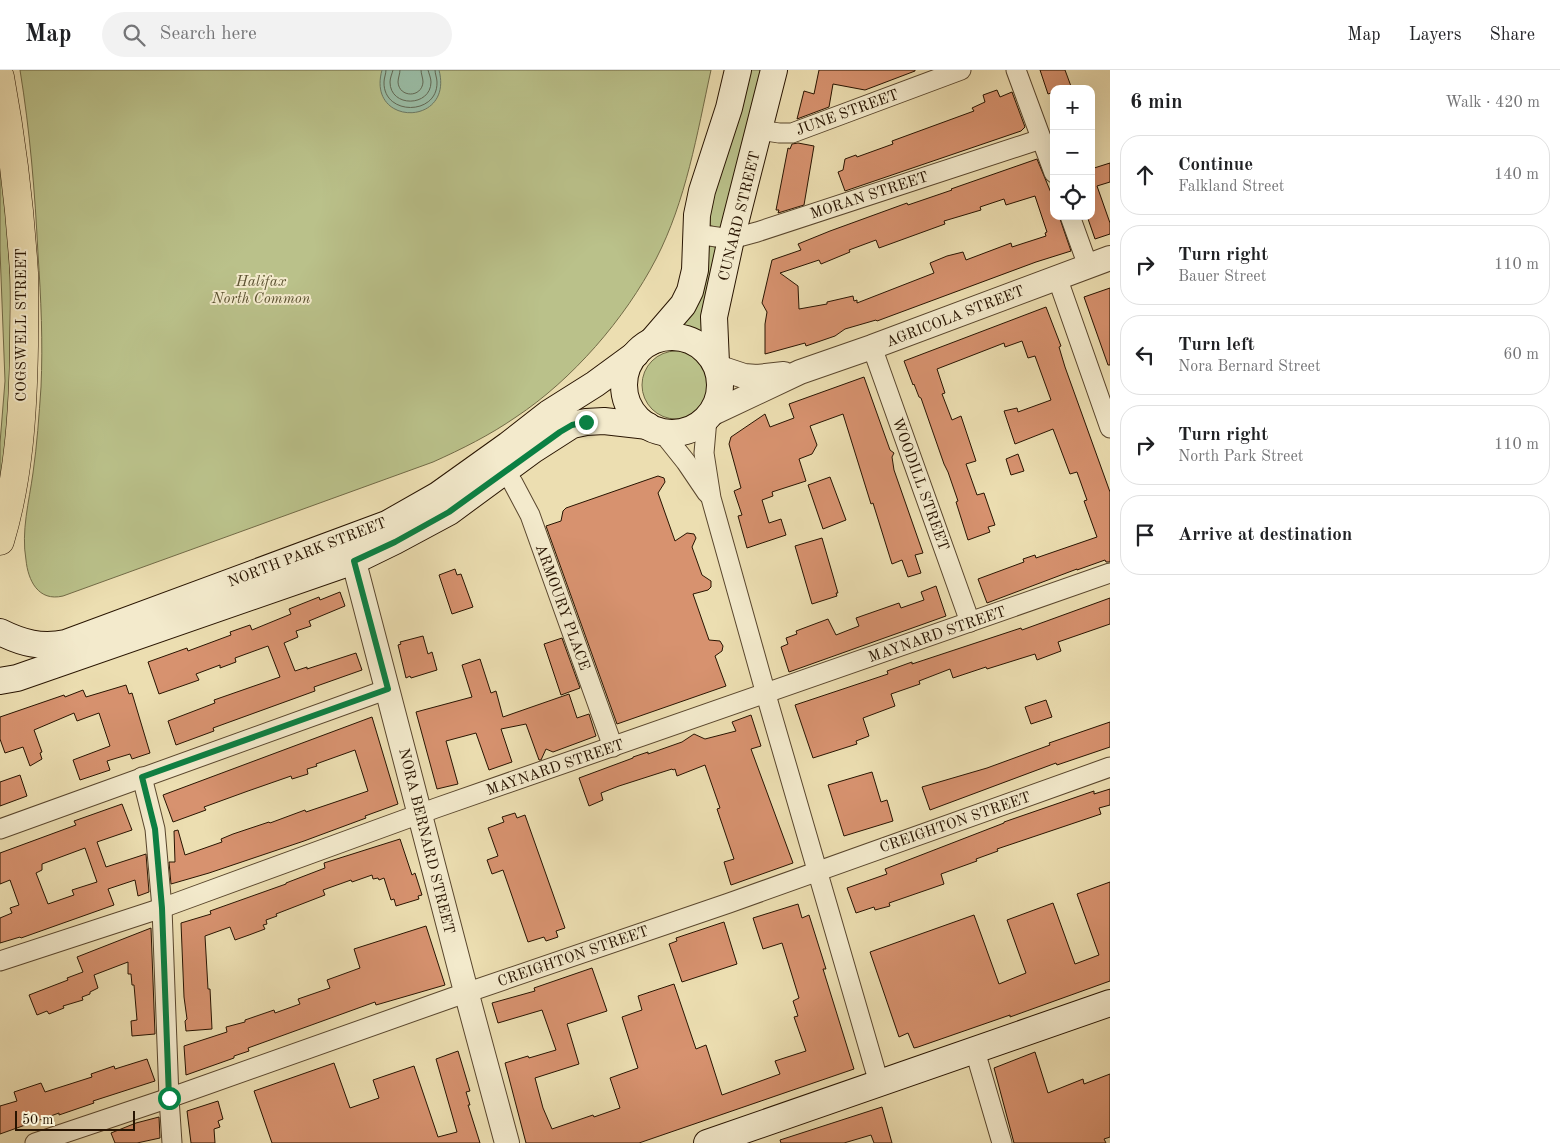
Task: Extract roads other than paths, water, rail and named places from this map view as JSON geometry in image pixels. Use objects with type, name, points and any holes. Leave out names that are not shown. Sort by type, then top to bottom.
[{"type":"main road","name":"CUNARD STREET","points":[[644,347],[674,317],[690,291],[695,270],[697,215],[702,191],[729,108],[738,70]]},
{"type":"main road","name":"CUNARD STREET","points":[[717,365],[714,317],[731,239],[774,70]]},
{"type":"main road","name":"COGSWELL STREET","points":[[0,77],[15,179],[24,284],[24,375],[16,471],[7,519],[0,541]]},
{"type":"main road","points":[[676,336],[688,339],[704,348],[717,365],[721,383],[718,400],[709,416],[693,428],[678,433],[655,429],[638,419],[626,399],[625,375],[629,364],[644,347],[664,337],[676,336]]},
{"type":"main road","name":"NORTH PARK STREET","points":[[0,682],[17,678],[351,550],[386,524],[438,495],[549,413],[595,384],[644,347]]},
{"type":"main road","name":"NORTH PARK STREET","points":[[0,632],[35,645],[52,646],[66,643],[149,611],[351,550],[395,542],[449,512],[504,471],[572,425],[604,421],[655,429]]},
{"type":"main road","points":[[707,1143],[1110,1003]]},
{"type":"street","name":"JUNE STREET","points":[[760,130],[792,133],[960,70]]},
{"type":"street","points":[[1016,70],[1050,162]]},
{"type":"street","name":"MORAN STREET","points":[[696,234],[731,239],[1041,138]]},
{"type":"street","points":[[1073,220],[1099,262]]},
{"type":"street","name":"AGRICOLA STREET","points":[[709,416],[800,372],[1099,262]]},
{"type":"street","points":[[1057,277],[1110,428]]},
{"type":"street","name":"WOODILL STREET","points":[[872,347],[970,622]]},
{"type":"street","name":"AGRICOLA STREET","points":[[717,365],[744,376],[757,377],[800,372]]},
{"type":"street","points":[[709,416],[704,453],[711,498],[879,1083]]},
{"type":"street","points":[[655,429],[686,462],[711,498]]},
{"type":"street","name":"ARMOURY PLACE","points":[[504,471],[513,483],[530,515],[613,747]]},
{"type":"street","name":"NORA BERNARD STREET","points":[[351,550],[507,1143]]},
{"type":"street","name":"MAYNARD STREET","points":[[0,961],[162,908],[421,814],[1110,573]]},
{"type":"street","points":[[0,829],[388,689]]},
{"type":"street","name":"CREIGHTON STREET","points":[[35,1143],[729,903],[1110,767]]},
{"type":"street","points":[[142,777],[155,829],[162,908],[172,1143]]},
{"type":"street","points":[[975,1051],[1002,1143]]},
{"type":"water","points":[[382,70],[439,70],[440,89],[434,102],[423,110],[410,113],[397,110],[386,102],[380,89]]},
{"type":"park label","name":"Halifax North Common","points":[[261,290]]}]
